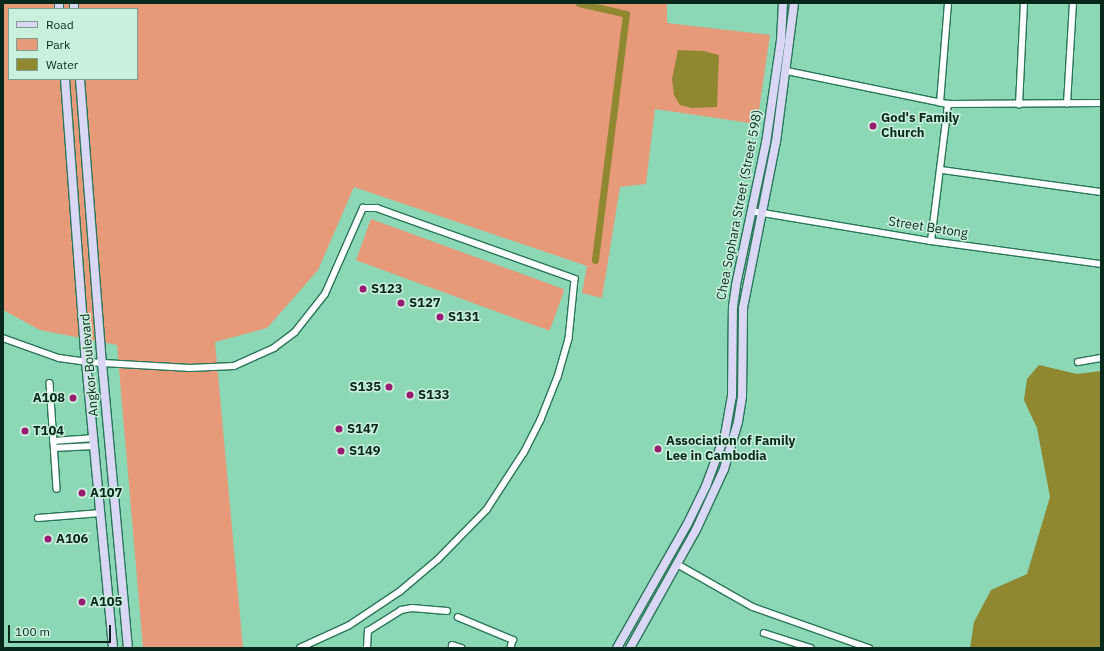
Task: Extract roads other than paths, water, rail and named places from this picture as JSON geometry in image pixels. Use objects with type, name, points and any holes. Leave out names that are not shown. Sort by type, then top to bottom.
[{"type":"main road","name":"Chea Sophara Street (Street 598)","points":[[617,648],[687,525],[706,486],[725,435],[732,396],[733,307],[751,211],[766,143],[781,40],[783,3]]},
{"type":"main road","name":"Chea Sophara Street (Street 598)","points":[[630,648],[677,564],[715,490],[738,422],[742,389],[743,308],[776,144],[787,71],[794,3]]},
{"type":"main road","name":"Angkor Boulevard","points":[[65,80],[86,362],[113,648]]},
{"type":"main road","name":"Angkor Boulevard","points":[[80,80],[102,363],[128,648]]},
{"type":"street","points":[[940,103],[948,3]]},
{"type":"street","points":[[1019,105],[1024,3]]},
{"type":"street","points":[[1068,104],[1073,3]]},
{"type":"street","points":[[787,71],[948,104],[1019,105],[1101,103]]},
{"type":"street","points":[[931,241],[942,170],[948,104]]},
{"type":"street","points":[[942,170],[1101,192]]},
{"type":"street","points":[[3,338],[59,358],[86,362],[190,368],[234,366],[274,348],[295,332],[325,294],[363,208],[377,208],[575,279],[569,339],[558,377],[541,420],[524,453],[487,510],[438,560],[400,592],[348,626],[301,648]]},
{"type":"street","name":"Street Betong","points":[[751,211],[931,241],[1101,264]]},
{"type":"street","points":[[1078,362],[1101,358]]},
{"type":"street","points":[[50,382],[57,489]]},
{"type":"street","points":[[53,441],[94,442]]},
{"type":"street","points":[[54,448],[94,442]]},
{"type":"street","points":[[38,518],[101,513]]},
{"type":"street","points":[[677,564],[753,607],[869,648]]},
{"type":"street","points":[[367,648],[368,631],[401,610],[412,608],[447,611]]},
{"type":"street","points":[[458,617],[513,640],[511,648]]},
{"type":"street","points":[[764,633],[811,648]]},
{"type":"street","points":[[452,645],[462,648]]},
{"type":"water","points":[[678,50],[703,51],[719,55],[717,107],[692,108],[680,105],[674,95],[672,79]]},
{"type":"water","points":[[1039,365],[1077,374],[1101,371],[1101,648],[970,648],[974,622],[991,590],[1027,574],[1050,497],[1037,428],[1024,400],[1027,379]]},
{"type":"waterway","points":[[579,3],[626,14],[595,260]]},
{"type":"place","name":"God's Family Church","points":[[873,126]]},
{"type":"place","name":"S123","points":[[363,289]]},
{"type":"place","name":"S127","points":[[401,303]]},
{"type":"place","name":"S131","points":[[440,317]]},
{"type":"place","name":"S135","points":[[389,387]]},
{"type":"place","name":"S133","points":[[410,395]]},
{"type":"place","name":"A108","points":[[73,398]]},
{"type":"place","name":"S147","points":[[339,429]]},
{"type":"place","name":"T104","points":[[25,431]]},
{"type":"place","name":"Association of Family Lee in Cambodia","points":[[658,449]]},
{"type":"place","name":"S149","points":[[341,451]]},
{"type":"place","name":"A107","points":[[82,493]]},
{"type":"place","name":"A106","points":[[48,539]]},
{"type":"place","name":"A105","points":[[82,602]]}]
